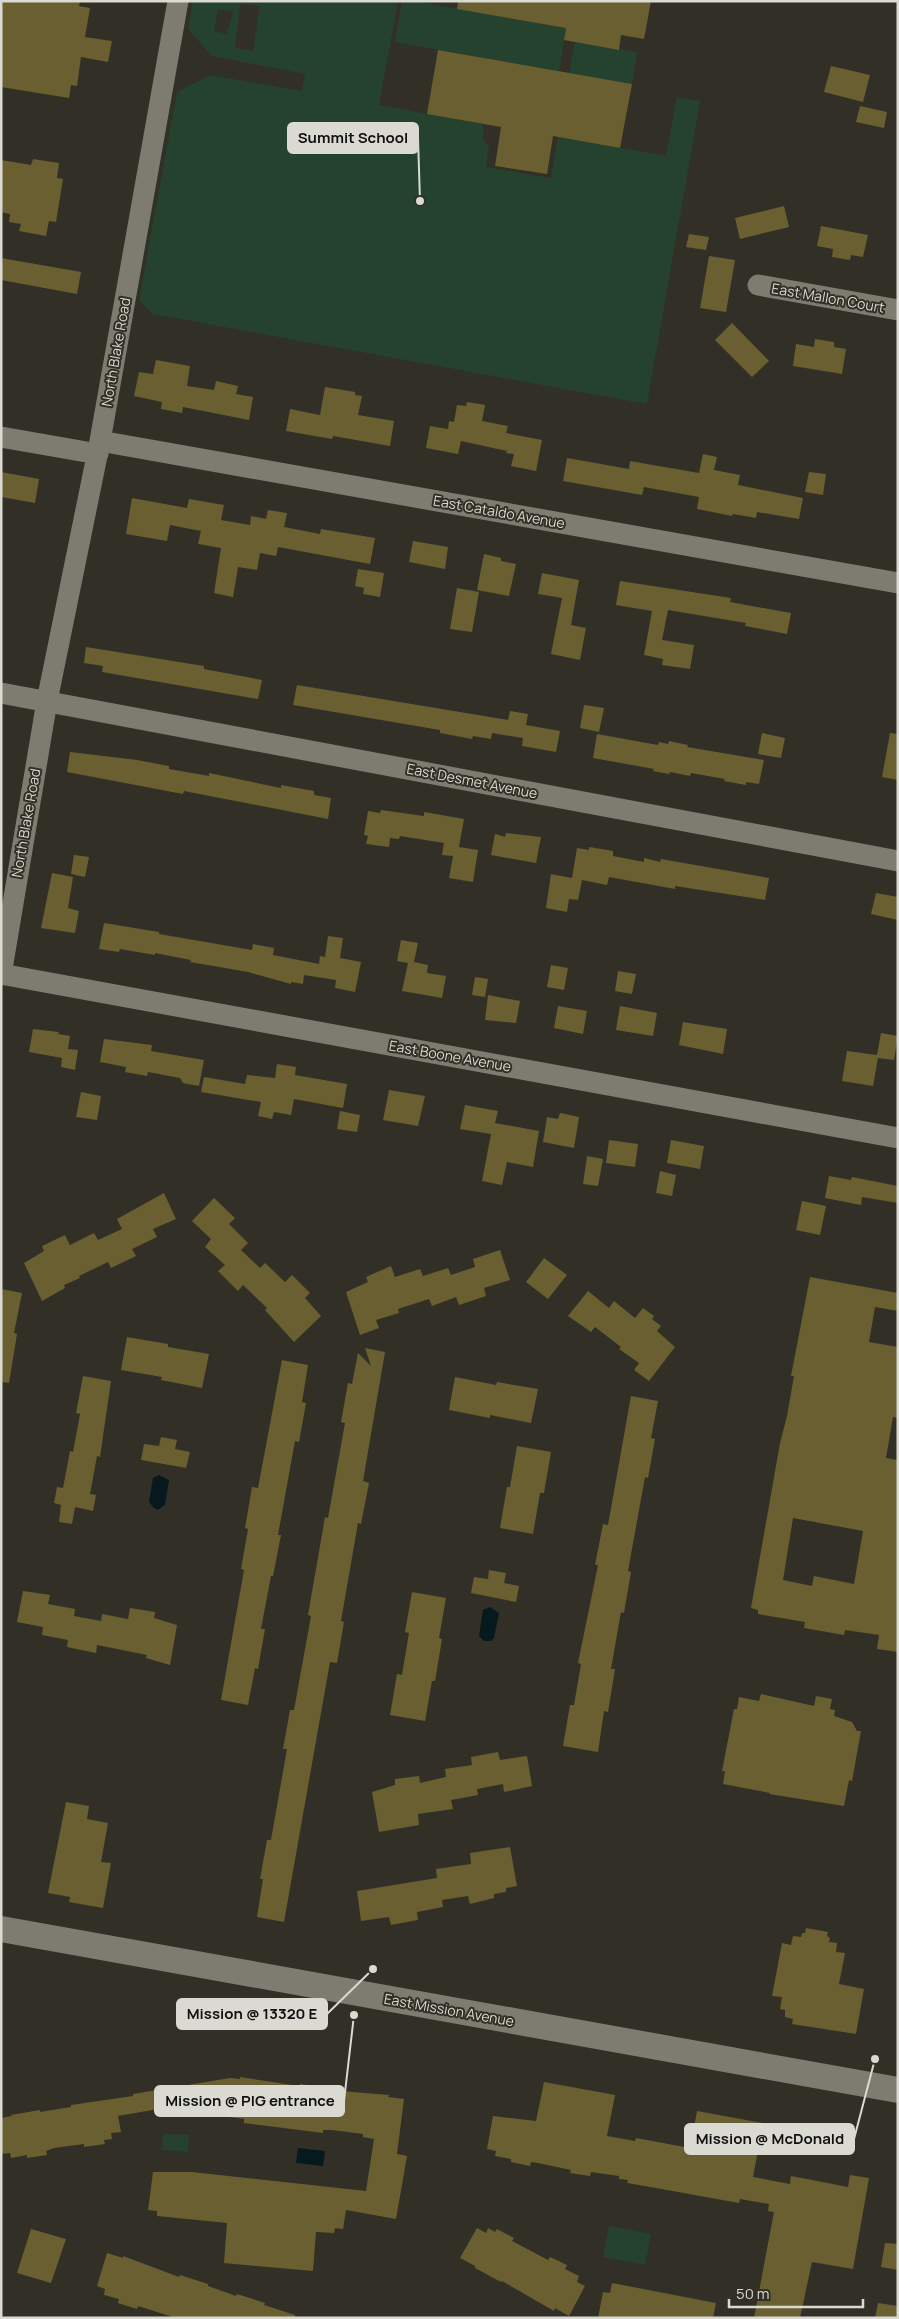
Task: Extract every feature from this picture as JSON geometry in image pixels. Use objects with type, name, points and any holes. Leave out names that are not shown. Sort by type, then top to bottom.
[{"type":"street","name":"North Blake Road","points":[[1,975],[9,881],[99,448],[178,1]]},
{"type":"street","name":"East Mallon Court","points":[[758,286],[898,310]]},
{"type":"street","name":"East Cataldo Avenue","points":[[1,437],[99,448],[898,583]]},
{"type":"street","points":[[1,693],[47,701]]},
{"type":"street","name":"East Desmet Avenue","points":[[47,701],[898,861]]},
{"type":"street","name":"East Boone Avenue","points":[[1,975],[898,1138]]},
{"type":"street","name":"East Mission Avenue","points":[[1,1929],[897,2087]]},
{"type":"green space","points":[[193,1],[398,1],[379,105],[483,124],[484,141],[489,145],[486,167],[551,178],[558,137],[666,156],[677,97],[700,101],[647,404],[153,314],[139,300],[177,92],[210,75],[302,91],[305,74],[212,56],[188,29]],"holes":[[[240,4],[260,6],[253,51],[235,48]],[[218,9],[233,12],[227,34],[214,31]]]},
{"type":"green space","points":[[402,1],[415,1],[566,28],[559,71],[395,42]]},
{"type":"green space","points":[[575,42],[637,52],[632,84],[569,73]]},
{"type":"green space","points":[[163,2134],[189,2135],[188,2152],[162,2150]]},
{"type":"green space","points":[[609,2226],[651,2234],[645,2265],[603,2257]]},
{"type":"shaded area","points":[[159,1475],[169,1480],[165,1505],[158,1510],[149,1502],[153,1478]]},
{"type":"shaded area","points":[[490,1607],[499,1613],[494,1638],[491,1641],[484,1641],[479,1636],[483,1610]]},
{"type":"shaded area","points":[[298,2148],[325,2151],[323,2166],[296,2163]]},
{"type":"building","points":[[1,1],[80,1],[79,6],[90,8],[85,37],[112,41],[108,62],[81,57],[77,86],[71,85],[69,98],[1,87]]},
{"type":"building","points":[[458,1],[651,1],[644,39],[621,35],[619,50],[564,40],[566,28],[457,9]]},
{"type":"building","points":[[438,50],[632,84],[620,148],[553,136],[547,174],[495,166],[501,127],[427,114]]},
{"type":"building","points":[[831,66],[870,75],[863,102],[824,92]]},
{"type":"building","points":[[860,106],[887,112],[884,128],[856,122]]},
{"type":"building","points":[[33,159],[59,163],[57,178],[63,179],[56,222],[49,221],[46,236],[19,231],[21,224],[9,222],[10,214],[1,212],[1,160],[31,165]]},
{"type":"building","points":[[784,206],[789,227],[740,239],[735,218]]},
{"type":"building","points":[[821,226],[868,235],[863,257],[851,255],[850,260],[832,257],[833,249],[817,246]]},
{"type":"building","points":[[689,234],[709,237],[706,250],[686,247]]},
{"type":"building","points":[[709,256],[735,260],[726,312],[700,308]]},
{"type":"building","points":[[1,258],[81,272],[77,294],[1,280]]},
{"type":"building","points":[[732,323],[769,361],[752,377],[715,340]]},
{"type":"building","points":[[815,339],[834,342],[834,347],[846,349],[842,374],[793,366],[796,344],[814,347]]},
{"type":"building","points":[[156,360],[190,366],[187,386],[214,390],[216,381],[238,386],[236,394],[253,397],[249,420],[183,407],[182,413],[161,409],[162,402],[134,396],[139,372],[153,374]]},
{"type":"building","points":[[325,387],[355,392],[355,395],[362,396],[358,415],[394,421],[390,446],[333,436],[332,439],[286,431],[290,409],[320,415]]},
{"type":"building","points":[[467,402],[485,405],[482,421],[508,426],[506,433],[542,440],[536,471],[511,466],[514,454],[506,453],[507,451],[461,441],[458,454],[426,448],[430,426],[448,429],[449,421],[454,422],[457,405],[466,406]]},
{"type":"building","points":[[703,454],[717,457],[714,470],[740,475],[738,485],[803,498],[799,519],[757,512],[756,518],[733,514],[732,516],[697,509],[699,497],[644,487],[642,495],[563,481],[567,458],[629,469],[630,461],[699,473]]},
{"type":"building","points":[[1,472],[39,479],[35,503],[1,497]]},
{"type":"building","points":[[809,472],[826,474],[823,495],[805,492]]},
{"type":"building","points":[[132,498],[187,508],[189,499],[224,505],[221,520],[250,525],[251,516],[266,519],[268,510],[287,513],[284,527],[320,534],[321,529],[375,538],[370,564],[278,547],[276,556],[260,553],[257,570],[238,567],[233,597],[214,593],[221,548],[198,544],[201,531],[170,525],[167,541],[126,534]]},
{"type":"building","points":[[413,541],[448,547],[445,569],[409,562]]},
{"type":"building","points":[[484,554],[501,558],[501,561],[516,564],[509,596],[477,590]]},
{"type":"building","points":[[358,569],[384,573],[380,597],[363,594],[364,588],[355,586]]},
{"type":"building","points":[[542,573],[579,580],[571,625],[586,628],[580,660],[551,654],[562,598],[538,594]]},
{"type":"building","points":[[620,581],[731,598],[730,602],[791,613],[787,634],[745,626],[746,623],[668,610],[662,640],[694,645],[690,669],[662,665],[663,659],[644,655],[652,611],[616,605]]},
{"type":"building","points":[[457,588],[479,592],[472,632],[450,629]]},
{"type":"building","points":[[86,647],[204,666],[204,669],[262,680],[258,699],[102,672],[103,666],[84,663]]},
{"type":"building","points":[[297,685],[508,720],[510,711],[528,714],[526,725],[560,731],[556,752],[522,746],[523,738],[492,733],[491,739],[473,736],[472,739],[440,733],[440,730],[293,705]]},
{"type":"building","points":[[584,705],[604,708],[599,732],[580,728]]},
{"type":"building","points":[[762,733],[785,738],[781,758],[758,754]]},
{"type":"building","points":[[890,733],[898,734],[898,780],[882,777]]},
{"type":"building","points":[[597,734],[658,745],[659,742],[668,744],[669,741],[688,745],[687,747],[764,760],[759,784],[746,782],[746,785],[691,773],[690,776],[670,772],[669,774],[653,771],[654,769],[593,758]]},
{"type":"building","points":[[70,752],[137,760],[169,766],[169,769],[209,776],[209,773],[281,788],[281,785],[314,791],[314,795],[331,798],[328,819],[184,791],[183,794],[67,772]]},
{"type":"building","points":[[381,810],[424,816],[424,812],[464,819],[459,847],[478,850],[473,882],[449,878],[453,856],[442,855],[444,843],[400,836],[399,839],[390,838],[389,847],[366,844],[368,836],[364,835],[368,811],[380,813]]},
{"type":"building","points":[[506,833],[541,837],[536,863],[491,855],[495,834],[505,837]]},
{"type":"building","points":[[589,847],[613,851],[613,856],[644,862],[644,858],[660,862],[661,859],[769,878],[765,900],[675,886],[675,889],[609,877],[607,885],[582,880],[578,900],[569,899],[567,912],[546,908],[551,874],[572,878],[577,848],[589,850]]},
{"type":"building","points":[[74,855],[89,857],[85,877],[71,874]]},
{"type":"building","points":[[52,873],[73,877],[68,908],[79,911],[75,933],[41,928]]},
{"type":"building","points":[[876,893],[898,897],[898,920],[871,914]]},
{"type":"building","points":[[104,923],[252,950],[253,944],[274,948],[273,955],[319,964],[320,956],[325,957],[328,936],[343,938],[340,958],[361,962],[355,992],[335,988],[336,980],[304,975],[303,984],[291,982],[291,984],[248,972],[190,962],[191,960],[155,953],[155,955],[120,949],[119,952],[99,949]]},
{"type":"building","points":[[401,940],[418,943],[414,962],[428,965],[427,973],[446,976],[442,998],[402,991],[408,963],[397,961]]},
{"type":"building","points":[[551,965],[568,968],[564,990],[547,987]]},
{"type":"building","points":[[618,971],[636,974],[632,994],[615,991]]},
{"type":"building","points":[[475,977],[488,979],[485,997],[472,995]]},
{"type":"building","points":[[488,995],[520,1001],[516,1023],[485,1020]]},
{"type":"building","points":[[558,1006],[587,1011],[583,1034],[554,1028]]},
{"type":"building","points":[[620,1006],[657,1013],[653,1036],[616,1030]]},
{"type":"building","points":[[683,1022],[727,1029],[723,1054],[679,1045]]},
{"type":"building","points":[[33,1029],[59,1032],[58,1034],[70,1036],[68,1049],[78,1050],[75,1070],[61,1067],[62,1058],[29,1052]]},
{"type":"building","points":[[881,1033],[898,1036],[894,1060],[878,1058],[873,1086],[842,1081],[847,1051],[877,1055]]},
{"type":"building","points":[[104,1039],[152,1045],[151,1051],[204,1060],[199,1086],[183,1083],[180,1078],[148,1072],[147,1076],[125,1072],[126,1067],[100,1062]]},
{"type":"building","points":[[277,1064],[296,1067],[295,1075],[347,1084],[343,1108],[294,1099],[291,1115],[274,1112],[272,1119],[258,1116],[261,1102],[201,1092],[204,1077],[245,1084],[247,1075],[275,1078]]},
{"type":"building","points":[[389,1090],[425,1096],[418,1126],[383,1120]]},
{"type":"building","points":[[81,1092],[101,1096],[97,1120],[76,1117]]},
{"type":"building","points":[[465,1105],[498,1111],[495,1123],[539,1131],[533,1167],[507,1162],[502,1185],[482,1181],[491,1134],[460,1129]]},
{"type":"building","points":[[340,1111],[360,1115],[357,1132],[337,1129]]},
{"type":"building","points":[[560,1113],[579,1117],[574,1148],[543,1142],[547,1117],[558,1119]]},
{"type":"building","points":[[609,1140],[638,1144],[635,1167],[606,1163]]},
{"type":"building","points":[[671,1140],[704,1146],[700,1169],[667,1163]]},
{"type":"building","points":[[587,1156],[603,1159],[598,1186],[583,1184]]},
{"type":"building","points":[[660,1171],[676,1175],[672,1196],[656,1193]]},
{"type":"building","points":[[829,1176],[851,1180],[852,1177],[898,1186],[898,1203],[862,1197],[861,1205],[825,1198]]},
{"type":"building","points":[[164,1193],[176,1219],[153,1229],[157,1237],[132,1249],[136,1256],[111,1268],[108,1262],[79,1276],[80,1278],[64,1285],[65,1288],[42,1301],[24,1263],[44,1251],[42,1246],[65,1235],[70,1245],[94,1233],[98,1240],[122,1229],[117,1219]]},
{"type":"building","points":[[214,1198],[235,1218],[229,1224],[248,1243],[241,1250],[260,1268],[265,1263],[285,1282],[292,1275],[310,1293],[305,1298],[321,1316],[294,1342],[265,1310],[267,1308],[243,1285],[238,1291],[218,1271],[225,1265],[205,1247],[211,1239],[192,1221]]},
{"type":"building","points":[[802,1201],[826,1206],[820,1235],[796,1230]]},
{"type":"building","points":[[500,1250],[510,1280],[484,1288],[486,1296],[459,1305],[456,1297],[432,1306],[429,1299],[398,1309],[399,1313],[376,1320],[379,1328],[360,1335],[346,1292],[368,1282],[366,1277],[391,1266],[395,1277],[420,1269],[423,1276],[448,1268],[451,1275],[475,1267],[473,1259]]},
{"type":"building","points":[[544,1258],[567,1275],[548,1299],[526,1282]]},
{"type":"building","points":[[810,1277],[898,1293],[898,1311],[875,1307],[869,1342],[898,1347],[898,1418],[893,1417],[886,1458],[898,1460],[898,1652],[877,1649],[879,1635],[845,1630],[844,1635],[804,1628],[805,1622],[758,1614],[758,1610],[751,1608],[780,1443],[794,1376],[791,1376]],"holes":[[[793,1518],[863,1531],[854,1584],[814,1576],[812,1586],[783,1580]]]},
{"type":"building","points":[[1,1289],[22,1293],[14,1333],[17,1334],[9,1383],[1,1382]]},
{"type":"building","points":[[588,1291],[609,1308],[614,1301],[635,1318],[643,1308],[654,1316],[652,1319],[661,1326],[657,1331],[675,1347],[649,1381],[634,1370],[639,1363],[619,1349],[621,1347],[595,1327],[591,1332],[568,1316]]},
{"type":"building","points":[[127,1337],[209,1354],[202,1388],[161,1380],[162,1377],[121,1370]]},
{"type":"building","points":[[365,1348],[385,1352],[363,1481],[369,1483],[361,1524],[358,1523],[341,1621],[344,1622],[337,1663],[330,1662],[284,1922],[257,1917],[263,1879],[260,1879],[267,1840],[271,1840],[287,1749],[283,1749],[290,1710],[294,1710],[311,1616],[308,1615],[325,1517],[328,1518],[345,1423],[341,1422],[348,1383],[352,1384],[358,1353],[371,1366]]},
{"type":"building","points":[[282,1360],[308,1365],[302,1402],[306,1403],[299,1442],[295,1441],[278,1535],[281,1535],[261,1629],[265,1629],[258,1669],[255,1668],[248,1705],[221,1700],[244,1570],[241,1569],[248,1529],[245,1528],[252,1487],[258,1488]]},
{"type":"building","points":[[83,1376],[111,1381],[100,1457],[97,1456],[90,1494],[96,1495],[93,1511],[75,1507],[72,1524],[59,1522],[61,1505],[54,1503],[57,1487],[63,1488],[70,1451],[73,1452],[80,1414],[76,1413]]},
{"type":"building","points":[[455,1377],[496,1385],[497,1382],[538,1389],[531,1423],[449,1410]]},
{"type":"building","points":[[631,1396],[658,1401],[651,1438],[655,1439],[648,1478],[645,1477],[628,1571],[631,1572],[624,1613],[621,1612],[611,1669],[615,1669],[608,1712],[604,1711],[598,1752],[563,1746],[570,1705],[574,1705],[581,1664],[578,1663],[598,1565],[595,1565],[603,1524],[608,1525]]},
{"type":"building","points":[[161,1437],[177,1440],[175,1449],[190,1452],[186,1468],[141,1460],[144,1444],[159,1446]]},
{"type":"building","points":[[517,1446],[551,1452],[544,1493],[540,1493],[533,1534],[500,1528]]},
{"type":"building","points":[[489,1570],[506,1573],[504,1583],[519,1586],[516,1602],[471,1593],[474,1577],[488,1579]]},
{"type":"building","points":[[23,1591],[50,1595],[48,1604],[75,1609],[74,1616],[101,1621],[102,1614],[128,1619],[130,1608],[155,1612],[154,1618],[177,1625],[170,1665],[146,1658],[147,1655],[97,1645],[96,1653],[67,1647],[68,1640],[42,1635],[43,1627],[17,1622]]},
{"type":"building","points":[[412,1592],[446,1598],[439,1638],[442,1639],[435,1681],[432,1681],[425,1721],[390,1715],[397,1674],[402,1675],[409,1633],[405,1632]]},
{"type":"building","points":[[761,1694],[814,1706],[816,1696],[832,1699],[830,1709],[835,1710],[834,1716],[852,1722],[857,1731],[861,1731],[852,1781],[849,1780],[844,1806],[769,1794],[723,1784],[725,1771],[722,1771],[734,1709],[737,1709],[739,1697],[759,1701]]},
{"type":"building","points":[[498,1752],[500,1760],[527,1756],[532,1786],[504,1792],[503,1784],[477,1789],[478,1795],[451,1800],[453,1809],[418,1814],[419,1825],[379,1832],[372,1792],[395,1785],[395,1779],[419,1776],[420,1783],[446,1777],[445,1769],[472,1765],[471,1757]]},
{"type":"building","points":[[66,1802],[89,1806],[87,1819],[108,1823],[101,1862],[111,1863],[103,1908],[69,1902],[70,1897],[48,1893]]},
{"type":"building","points":[[510,1847],[517,1886],[506,1888],[506,1892],[494,1894],[494,1898],[470,1904],[468,1896],[442,1900],[443,1907],[417,1912],[418,1920],[391,1925],[389,1917],[361,1921],[357,1891],[437,1878],[436,1869],[471,1864],[470,1853]]},
{"type":"building","points":[[806,1928],[828,1932],[829,1942],[837,1943],[836,1952],[845,1953],[839,1984],[864,1989],[856,2034],[792,2024],[793,2019],[785,2017],[785,2010],[780,2009],[782,1997],[772,1996],[782,1943],[791,1945],[793,1936],[801,1937],[802,1933],[805,1933]]},
{"type":"building","points":[[240,2077],[299,2086],[300,2084],[329,2088],[329,2090],[389,2095],[388,2097],[404,2099],[397,2154],[407,2156],[396,2219],[346,2210],[343,2229],[335,2228],[334,2233],[316,2232],[313,2271],[224,2263],[227,2223],[157,2216],[157,2211],[148,2210],[153,2172],[192,2172],[366,2191],[374,2139],[363,2137],[363,2134],[332,2130],[323,2130],[323,2133],[244,2123],[244,2119],[229,2117],[230,2111],[221,2110],[222,2098],[118,2116],[121,2132],[111,2133],[112,2139],[104,2140],[105,2144],[84,2147],[84,2144],[54,2148],[46,2151],[47,2155],[27,2158],[27,2155],[11,2158],[10,2153],[1,2154],[1,2118],[230,2078],[240,2079]]},
{"type":"building","points":[[544,2082],[615,2095],[607,2136],[635,2141],[636,2138],[690,2148],[697,2111],[768,2124],[765,2141],[760,2140],[753,2177],[790,2184],[791,2176],[848,2187],[850,2175],[869,2178],[853,2269],[812,2262],[800,2318],[754,2318],[774,2212],[768,2211],[769,2204],[740,2199],[739,2203],[627,2183],[628,2180],[619,2179],[619,2176],[591,2172],[590,2176],[570,2173],[571,2170],[538,2163],[531,2162],[530,2166],[511,2162],[511,2159],[495,2156],[496,2151],[487,2149],[493,2116],[536,2121]]},
{"type":"building","points":[[477,2228],[486,2233],[488,2228],[495,2232],[497,2229],[514,2238],[512,2241],[548,2260],[550,2257],[567,2265],[565,2269],[579,2276],[577,2282],[585,2286],[569,2316],[555,2308],[554,2311],[460,2258]]},
{"type":"building","points":[[31,2229],[66,2239],[51,2283],[17,2273]]},
{"type":"building","points":[[885,2243],[898,2244],[898,2270],[881,2267]]},
{"type":"building","points":[[107,2253],[123,2258],[123,2256],[179,2277],[180,2275],[208,2284],[208,2286],[236,2296],[237,2294],[265,2303],[264,2305],[295,2315],[295,2318],[176,2318],[138,2306],[137,2309],[118,2303],[119,2299],[104,2295],[105,2289],[97,2286]]},
{"type":"building","points":[[612,2283],[716,2303],[713,2318],[598,2318],[603,2292],[610,2293]]},
{"type":"building","points":[[878,2303],[898,2306],[898,2318],[875,2318]]},
{"type":"place","name":"Summit School","points":[[420,201]]},
{"type":"place","name":"Mission @ 13320 E","points":[[373,1969]]},
{"type":"place","name":"Mission @ PIG entrance","points":[[354,2015]]},
{"type":"place","name":"Mission @ McDonald","points":[[875,2059]]}]
